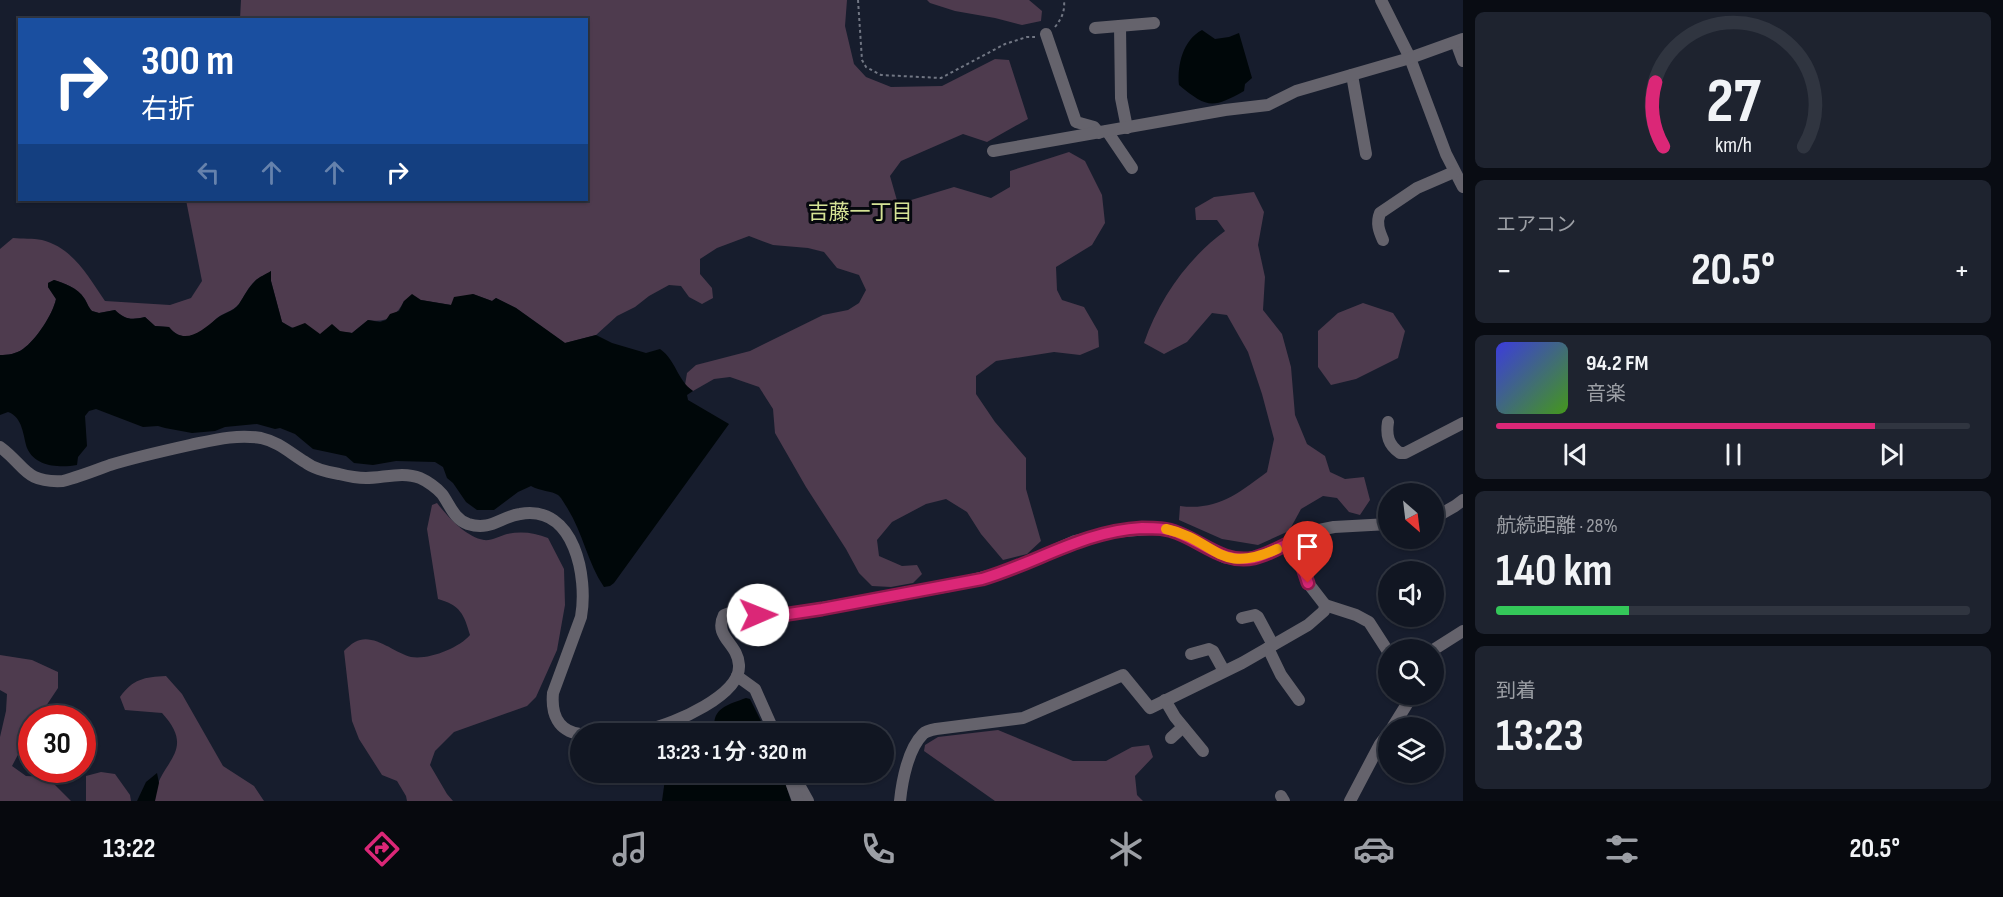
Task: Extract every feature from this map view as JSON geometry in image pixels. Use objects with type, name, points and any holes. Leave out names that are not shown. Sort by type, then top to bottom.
[{"type":"street","points":[[1380,0],[1410,58],[1454,172],[1463,187]]},
{"type":"street","points":[[1095,28],[1154,23]]},
{"type":"street","points":[[1120,26],[1121,98],[1127,128]]},
{"type":"street","points":[[1046,34],[1076,122],[1103,132],[1132,168]]},
{"type":"street","points":[[993,151],[1268,105],[1296,91],[1410,58],[1460,40],[1463,61]]},
{"type":"street","points":[[1352,75],[1366,154]]},
{"type":"street","points":[[1383,240],[1378,230],[1377,220],[1380,213],[1417,188],[1454,172]]},
{"type":"street","points":[[1388,422],[1386,433],[1390,444],[1400,453],[1405,453],[1463,423]]},
{"type":"street","points":[[0,447],[25,472],[50,482],[63,481],[144,456],[223,438],[244,436],[282,445],[307,464],[339,474],[366,478],[395,475],[419,478],[441,492],[454,513],[464,522],[474,526],[486,526],[519,514],[544,515],[553,520],[567,534],[578,558],[583,580],[581,617],[552,703],[558,724],[570,732]]},
{"type":"street","points":[[1444,512],[1463,500]]},
{"type":"street","points":[[668,723],[697,711],[723,692],[737,676],[739,666],[737,655],[720,631],[724,615],[732,612],[782,615],[949,586],[1007,571],[1075,542],[1113,532],[1141,528],[1161,528],[1176,532],[1224,557],[1239,560],[1256,558],[1306,535],[1327,529],[1378,525]]},
{"type":"street","points":[[1292,542],[1308,583],[1325,605],[1356,615],[1369,622],[1380,639]]},
{"type":"street","points":[[900,801],[902,777],[924,732],[1023,718],[1123,675],[1150,708],[1224,671],[1317,619],[1324,611],[1325,605]]},
{"type":"street","points":[[1242,618],[1254,615],[1258,618],[1281,675],[1299,700]]},
{"type":"street","points":[[1444,643],[1463,631]]},
{"type":"street","points":[[1191,654],[1209,649],[1213,651],[1224,671]]},
{"type":"street","points":[[737,676],[755,690],[770,723]]},
{"type":"street","points":[[1165,700],[1203,752]]},
{"type":"street","points":[[1171,738],[1183,727]]},
{"type":"street","points":[[1350,801],[1378,748]]},
{"type":"street","points":[[792,783],[798,801]]},
{"type":"street","points":[[798,783],[808,801]]},
{"type":"path","points":[[858,0],[862,60],[866,67],[881,75],[942,78],[1016,40],[1046,34],[1061,20],[1064,0]]},
{"type":"shaded area","points":[[241,0],[847,0],[845,26],[854,64],[866,77],[891,87],[942,86],[995,59],[1009,60],[1028,119],[987,142],[963,134],[901,161],[890,176],[898,204],[954,187],[991,198],[1010,187],[1010,171],[1069,152],[1085,161],[1102,195],[1105,223],[1092,245],[1056,267],[1057,290],[1062,300],[1084,307],[1098,331],[1099,347],[1080,355],[1054,352],[996,361],[976,376],[976,394],[995,422],[1026,458],[1026,489],[1041,541],[1027,554],[1003,560],[981,534],[967,512],[946,499],[926,504],[892,522],[877,540],[879,556],[902,566],[917,565],[922,574],[913,583],[891,587],[872,586],[859,573],[775,433],[773,409],[759,387],[730,377],[714,379],[693,391],[685,385],[687,373],[696,365],[750,351],[823,315],[848,310],[859,303],[866,290],[859,275],[837,268],[824,252],[773,245],[749,236],[717,248],[700,259],[700,274],[712,288],[713,298],[702,304],[689,297],[681,286],[669,285],[617,316],[596,335],[565,343],[516,308],[496,298],[492,301],[473,294],[451,305],[421,300],[404,301],[390,318],[380,321],[368,320],[352,333],[304,332],[282,322],[271,281],[271,271],[253,283],[236,307],[199,332],[187,336],[175,333],[169,327],[155,326],[145,317],[129,318],[115,310],[99,313],[92,311],[78,291],[54,280],[48,283],[48,287],[56,299],[48,319],[38,333],[20,351],[0,355],[0,249],[13,238],[42,240],[63,249],[79,264],[105,301],[170,305],[191,298],[202,281],[186,201],[588,201],[588,18],[240,18]]},
{"type":"shaded area","points":[[927,0],[1029,0],[1042,11],[1041,21],[1022,25],[955,11]]},
{"type":"shaded area","points":[[1202,30],[1215,39],[1239,33],[1252,78],[1245,84],[1244,91],[1217,103],[1203,102],[1179,85],[1180,61],[1190,40]]},
{"type":"shaded area","points":[[1254,192],[1264,212],[1258,245],[1265,277],[1263,310],[1282,334],[1291,367],[1295,415],[1307,444],[1325,456],[1330,472],[1345,479],[1364,477],[1370,500],[1360,515],[1349,512],[1337,498],[1323,496],[1301,509],[1289,531],[1258,545],[1222,539],[1179,520],[1180,506],[1205,506],[1227,499],[1267,472],[1274,439],[1248,352],[1227,315],[1212,313],[1187,342],[1164,354],[1144,343],[1166,295],[1176,281],[1199,254],[1225,231],[1217,220],[1196,220],[1195,208],[1214,197]]},
{"type":"shaded area","points":[[271,271],[271,281],[282,322],[292,328],[305,323],[320,334],[332,324],[340,331],[352,333],[368,320],[380,322],[386,320],[390,314],[399,311],[404,301],[412,294],[421,300],[451,305],[454,297],[473,294],[492,301],[496,298],[516,308],[565,343],[596,335],[612,343],[646,353],[660,349],[693,391],[687,395],[688,400],[729,424],[614,583],[604,587],[593,567],[577,526],[559,496],[531,486],[518,492],[494,510],[477,510],[466,502],[447,478],[443,467],[435,462],[396,461],[373,465],[354,463],[346,456],[313,449],[295,434],[280,428],[275,429],[257,424],[192,433],[158,426],[143,427],[96,409],[89,411],[85,416],[87,446],[78,457],[77,465],[56,466],[42,463],[31,454],[27,448],[20,422],[13,414],[8,412],[0,415],[0,355],[12,354],[23,349],[43,326],[56,299],[48,283],[54,280],[75,289],[92,311],[99,313],[115,310],[129,318],[145,317],[155,326],[169,327],[175,333],[187,336],[199,332],[234,309],[255,281]]},
{"type":"shaded area","points":[[1363,303],[1393,313],[1405,331],[1398,358],[1356,379],[1331,385],[1318,367],[1318,331],[1338,313]]},
{"type":"shaded area","points":[[437,503],[458,526],[477,538],[487,540],[507,534],[523,533],[548,538],[564,569],[565,605],[557,650],[536,697],[527,706],[454,732],[435,751],[430,765],[453,801],[407,801],[397,781],[382,775],[359,739],[352,721],[344,651],[355,642],[369,640],[383,644],[404,655],[426,657],[459,644],[470,635],[460,611],[451,604],[438,599],[427,529],[432,505]]},
{"type":"shaded area","points":[[0,655],[32,660],[58,672],[58,688],[47,705],[18,705],[18,755],[12,766],[18,770],[18,783],[53,783],[71,801],[0,801],[0,737],[7,694],[0,690]]},
{"type":"shaded area","points":[[166,676],[182,694],[223,766],[254,786],[264,801],[155,801],[161,777],[176,749],[177,739],[173,727],[162,713],[125,710],[120,697],[130,686],[140,680]]},
{"type":"shaded area","points":[[746,698],[750,699],[762,723],[714,723],[717,713],[726,706]]},
{"type":"shaded area","points":[[998,730],[1073,761],[1106,761],[1132,747],[1149,745],[1153,757],[1135,776],[1137,795],[1143,801],[995,801],[924,751],[925,745],[938,737]]},
{"type":"shaded area","points":[[96,773],[115,774],[130,795],[131,801],[86,801],[86,783],[96,783]]},
{"type":"shaded area","points":[[157,773],[159,783],[155,801],[137,801],[146,782]]},
{"type":"shaded area","points":[[664,783],[785,783],[791,801],[662,801]]},
{"type":"slow traffic","points":[[1166,529],[1191,539],[1224,557],[1239,560],[1256,558],[1277,549]]},
{"type":"district","name":"吉藤一丁目","points":[[860,212]]},
{"type":"route","points":[[758,615],[782,615],[822,609],[982,579],[1007,571],[1075,542],[1113,532],[1141,528],[1161,528],[1176,532],[1224,557],[1239,560],[1256,558],[1292,542],[1308,583]]}]
